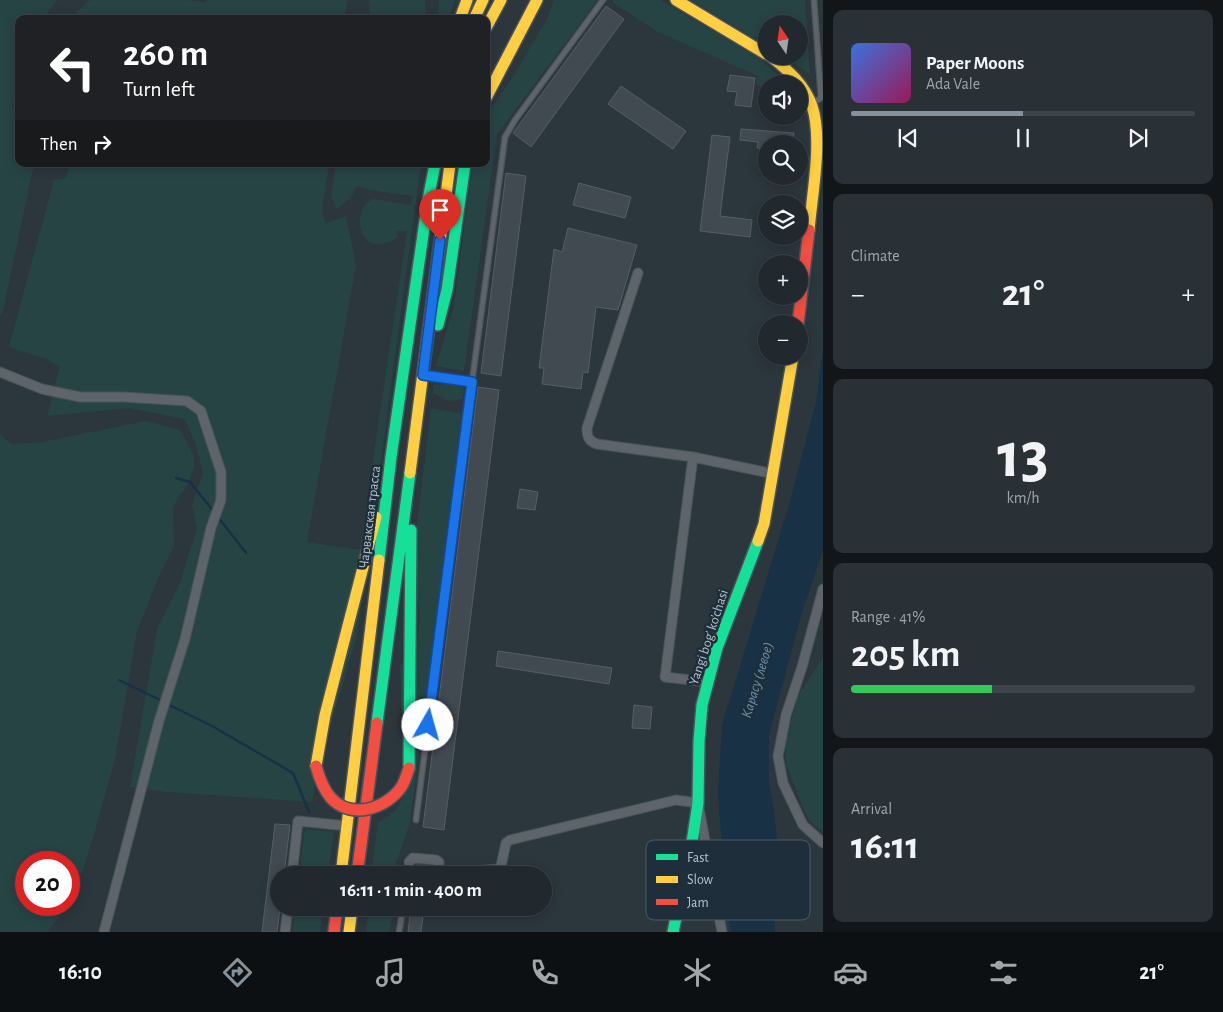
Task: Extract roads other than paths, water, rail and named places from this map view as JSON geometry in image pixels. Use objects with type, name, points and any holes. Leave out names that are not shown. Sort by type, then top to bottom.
[{"type":"main road","points":[[461,15],[467,0]]},
{"type":"main road","points":[[476,15],[483,0]]},
{"type":"main road","points":[[490,21],[501,0]]},
{"type":"main road","points":[[490,91],[537,0]]},
{"type":"main road","points":[[676,0],[758,49]]},
{"type":"main road","points":[[782,65],[797,81],[812,104],[815,121],[816,148],[806,268],[799,315]]},
{"type":"main road","name":"Чарвакская трасса","points":[[342,866],[391,457],[434,167]]},
{"type":"main road","points":[[358,866],[450,167]]},
{"type":"main road","points":[[423,375],[447,290],[465,167]]},
{"type":"main road","name":"Yangi bog' ko'chasi","points":[[692,840],[698,803],[700,723],[708,682],[718,648],[764,524],[792,365]]},
{"type":"main road","points":[[391,457],[325,715],[316,766],[320,783],[333,800],[347,808],[364,810],[375,807],[393,796],[402,785],[409,768],[412,460]]},
{"type":"main road","points":[[334,932],[336,916]]},
{"type":"main road","points":[[349,932],[351,916]]},
{"type":"street","points":[[638,273],[587,428],[588,438],[591,442],[597,444],[693,457],[774,474]]},
{"type":"street","points":[[0,372],[42,389],[80,397],[124,397],[187,401],[201,412],[219,462],[222,481],[221,500],[211,528],[185,640],[163,708],[104,932]]},
{"type":"street","points":[[423,375],[472,382]]},
{"type":"street","points":[[693,457],[665,677],[708,682]]},
{"type":"street","points":[[823,590],[802,667],[786,715],[778,756],[783,783],[803,825],[823,843]]},
{"type":"street","points":[[409,862],[413,858],[436,860],[439,862],[438,871],[441,874],[498,869],[502,866],[506,843],[510,840],[676,800],[698,803],[705,840]]},
{"type":"street","points":[[293,866],[298,821],[348,826]]},
{"type":"street","points":[[285,932],[287,916]]},
{"type":"lane","points":[[416,820],[472,382],[506,137],[515,120],[603,0]]},
{"type":"lane","points":[[812,104],[821,98],[814,0]]},
{"type":"lane","points":[[408,866],[409,862]]},
{"type":"lane","points":[[399,932],[402,916]]},
{"type":"water","name":"Карасу (левое)","points":[[823,351],[823,550],[802,612],[769,734],[769,784],[777,840],[722,840],[718,794],[722,725],[790,502],[816,402]]},
{"type":"water","points":[[729,920],[775,920],[775,932],[731,932]]},
{"type":"waterway","points":[[176,478],[190,482],[214,512]]},
{"type":"waterway","points":[[218,517],[246,553]]},
{"type":"waterway","points":[[119,680],[162,701]]},
{"type":"waterway","points":[[167,704],[212,726],[293,773],[309,812]]}]
